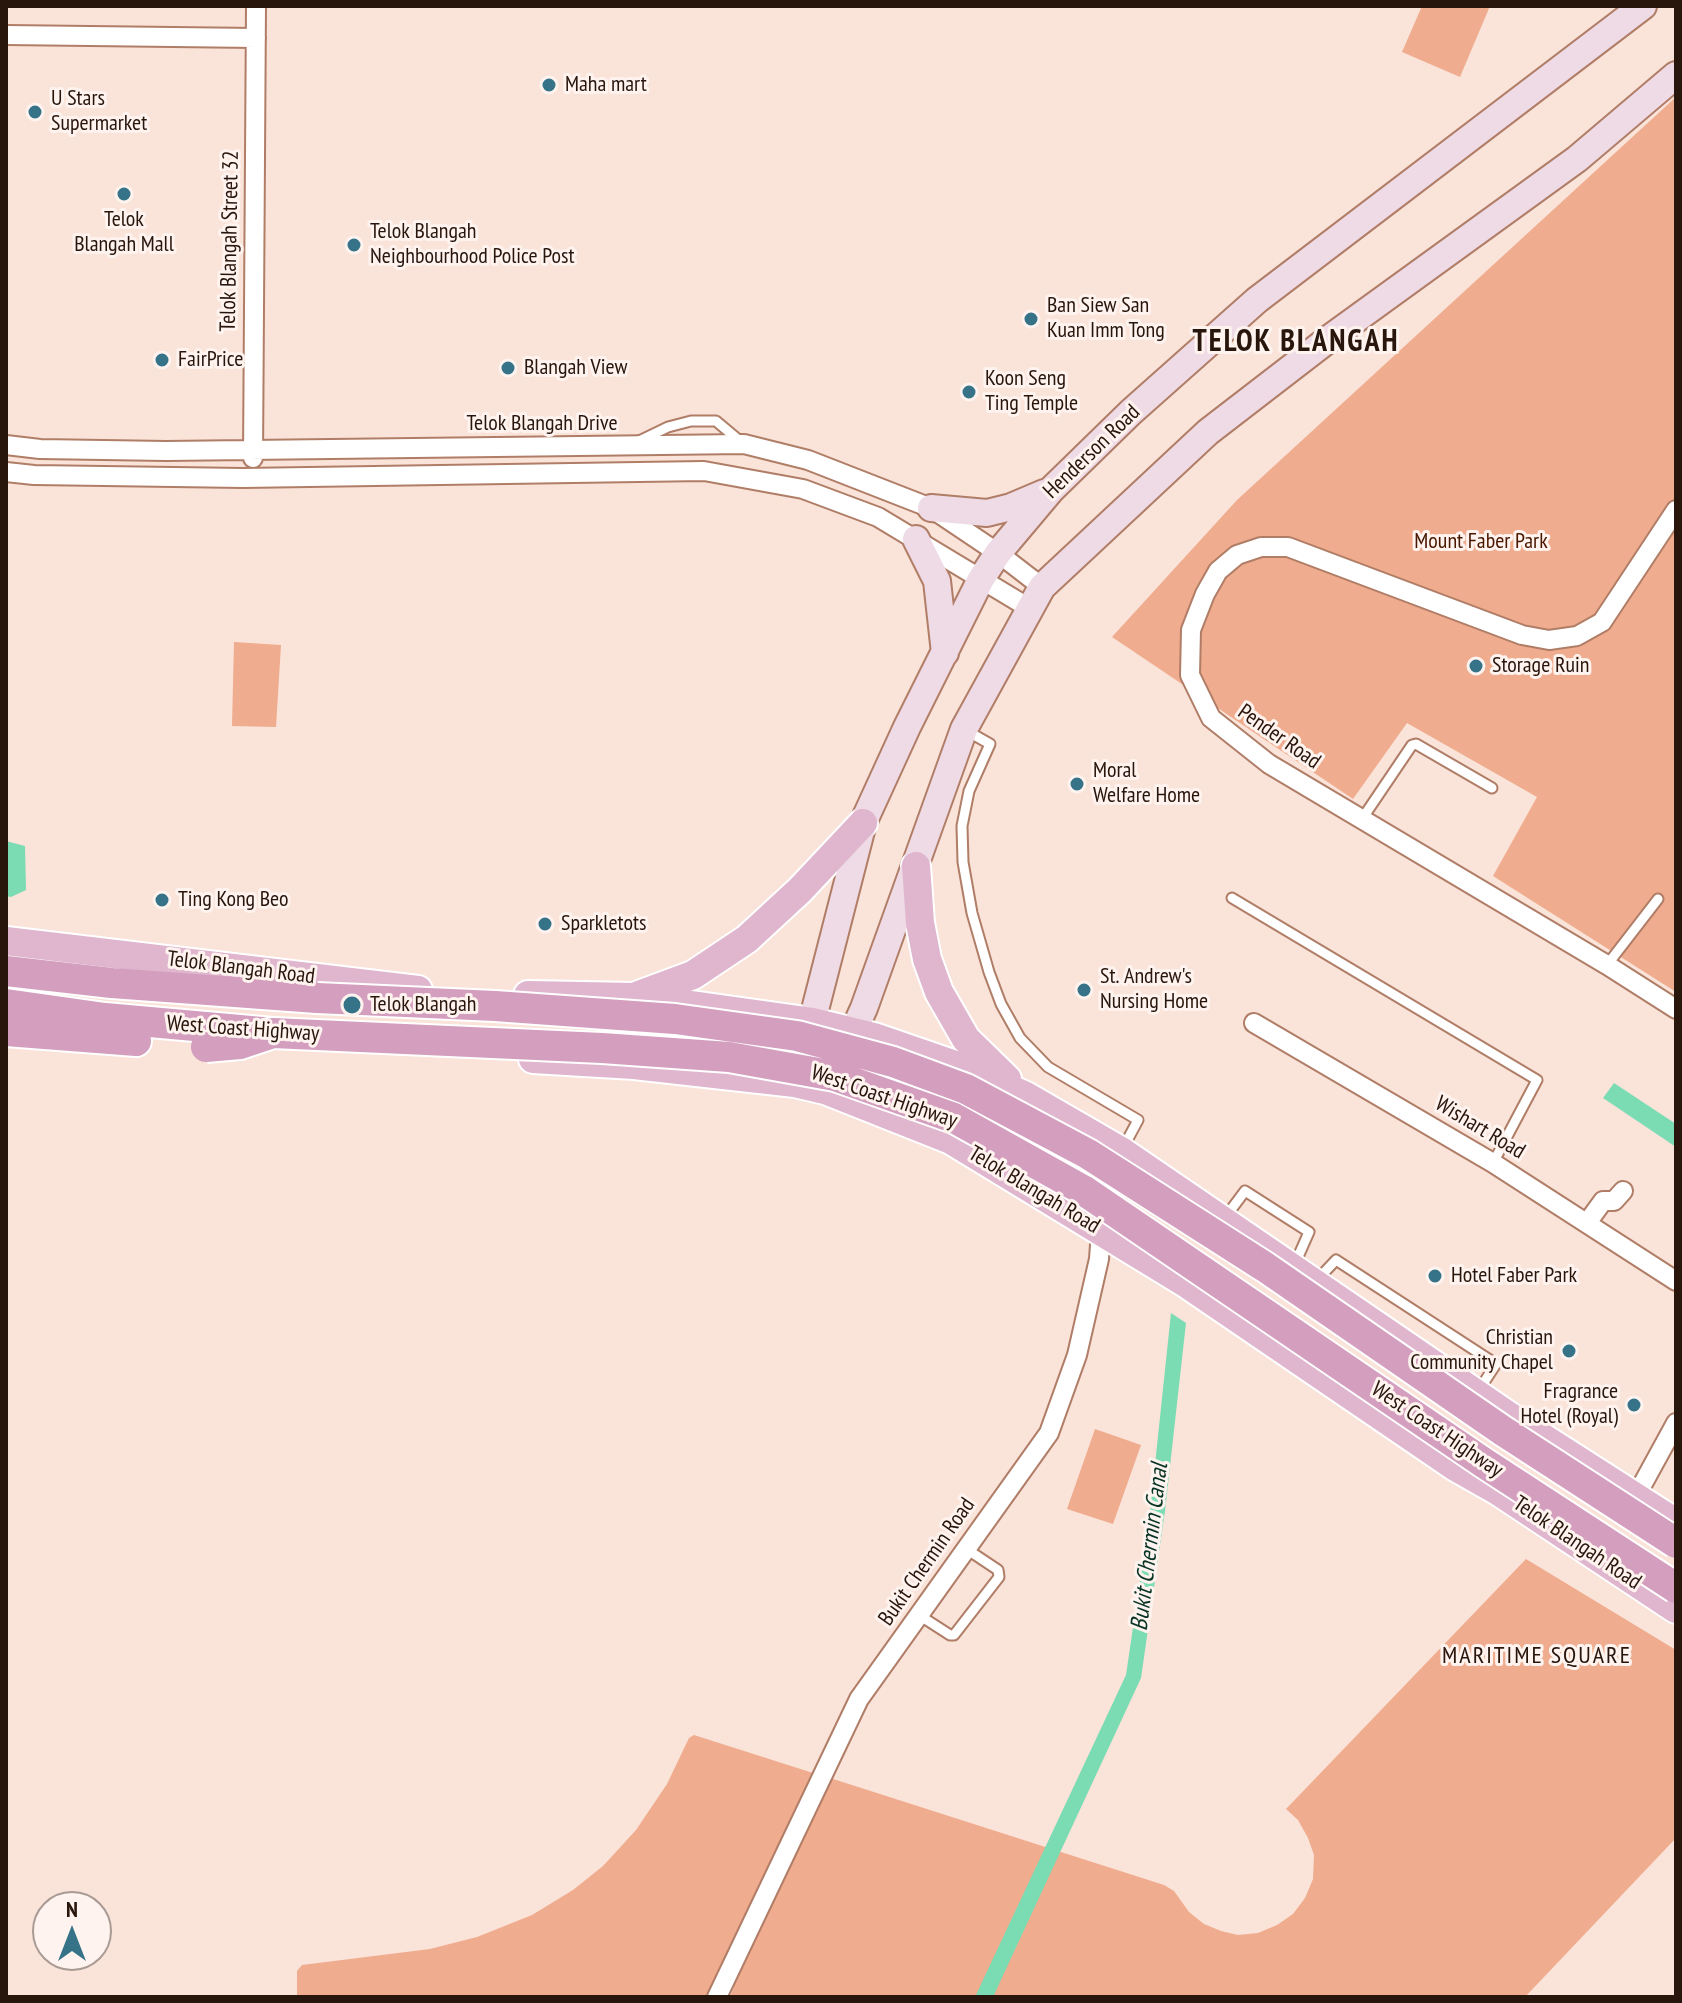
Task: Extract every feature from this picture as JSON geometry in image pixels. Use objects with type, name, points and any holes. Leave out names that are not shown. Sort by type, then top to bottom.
[{"type":"highway","name":"West Coast Highway","points":[[6,971],[127,985],[675,1019],[797,1036],[893,1062],[966,1089],[1088,1154],[1265,1267],[1503,1431],[1676,1543]]},
{"type":"highway","name":"West Coast Highway","points":[[6,1004],[105,1018],[273,1033],[540,1044],[729,1057],[835,1076],[954,1118],[1083,1190],[1484,1463],[1676,1588]]},
{"type":"highway","points":[[6,1031],[206,1047],[240,1044],[273,1033]]},
{"type":"highway","points":[[1498,1491],[1586,1532],[1676,1580]]},
{"type":"main road","name":"Henderson Road","points":[[795,1083],[863,823],[981,579],[998,553],[1051,490],[1131,412],[1286,276],[1643,6]]},
{"type":"main road","points":[[825,1090],[864,1008],[964,729],[1036,598],[1232,412],[1577,159],[1676,75]]},
{"type":"main road","points":[[931,508],[987,513],[1011,507],[1051,490]]},
{"type":"main road","points":[[916,539],[937,581],[945,653]]},
{"type":"main road","points":[[635,997],[693,975],[747,939],[800,890],[863,823]]},
{"type":"main road","points":[[916,866],[922,935],[939,992],[966,1039],[1026,1096]]},
{"type":"main road","name":"Telok Blangah Road","points":[[6,941],[463,994],[635,997],[813,1022],[961,1067],[1026,1096],[1110,1144],[1477,1394],[1676,1523]]},
{"type":"main road","points":[[463,994],[478,1005],[485,1022],[484,1040],[474,1056]]},
{"type":"main road","name":"Telok Blangah Road","points":[[6,1019],[193,1041],[634,1065],[795,1083],[825,1090],[951,1140],[1102,1231],[1286,1349],[1454,1466],[1498,1491],[1676,1609]]},
{"type":"street","name":"Telok Blangah Street 32","points":[[253,477],[256,6]]},
{"type":"street","points":[[6,35],[256,38]]},
{"type":"street","name":"Telok Blangah Drive","points":[[6,445],[40,449],[253,450],[744,444],[808,460],[931,508],[998,553],[1036,598]]},
{"type":"street","points":[[6,472],[34,475],[253,477],[704,471],[803,489],[878,517],[981,579],[1036,598]]},
{"type":"street","name":"Pender Road","points":[[1676,510],[1602,622],[1577,636],[1549,640],[1522,635],[1288,547],[1261,547],[1237,555],[1218,571],[1205,594],[1191,630],[1190,675],[1211,718],[1269,764],[1676,1009]]},
{"type":"street","name":"Wishart Road","points":[[1254,1023],[1493,1163],[1676,1281]]},
{"type":"street","name":"Bukit Chermin Road","points":[[717,1997],[859,1699],[1049,1433],[1077,1355],[1099,1259],[1106,1154],[1110,1144]]},
{"type":"street","points":[[1595,1228],[1603,1201],[1619,1196]]},
{"type":"street","points":[[1635,1498],[1676,1423]]},
{"type":"lane","points":[[964,729],[990,744],[969,791],[962,826],[963,862],[985,962],[1001,1004],[1020,1038],[1048,1067],[1138,1120],[1110,1144]]},
{"type":"lane","points":[[1362,819],[1412,745],[1416,744],[1492,788]]},
{"type":"lane","points":[[1232,898],[1537,1080],[1493,1163]]},
{"type":"lane","points":[[1607,965],[1658,899]]},
{"type":"lane","points":[[1224,1219],[1245,1191],[1309,1232],[1304,1275]]},
{"type":"lane","points":[[919,1615],[954,1635],[999,1577],[998,1570],[965,1548]]},
{"type":"green space","points":[[1422,6],[1490,6],[1460,77],[1402,52]]},
{"type":"green space","name":"Mount Faber Park","points":[[1676,97],[1676,992],[1493,876],[1537,797],[1407,723],[1353,799],[1112,637],[1237,500]]},
{"type":"green space","points":[[234,642],[281,645],[276,727],[232,726]]},
{"type":"green space","points":[[1095,1429],[1141,1445],[1113,1524],[1067,1509]]},
{"type":"green space","points":[[1526,1559],[1676,1650],[1676,1838],[1525,1997],[730,1997],[733,1978],[827,1777],[1164,1885],[1174,1891],[1189,1912],[1204,1924],[1221,1931],[1238,1935],[1258,1933],[1277,1925],[1293,1914],[1305,1898],[1313,1879],[1314,1855],[1308,1838],[1298,1820],[1286,1809]]},
{"type":"green space","points":[[694,1735],[813,1773],[710,1997],[297,1997],[297,1971],[302,1965],[430,1949],[477,1937],[532,1915],[573,1890],[603,1866],[636,1830],[667,1784],[689,1738]]},
{"type":"water","points":[[6,841],[25,846],[26,890],[11,897],[6,896]]},
{"type":"water","points":[[1614,1083],[1676,1124],[1676,1147],[1603,1098]]},
{"type":"water","name":"Bukit Chermin Canal","points":[[1171,1313],[1186,1323],[1165,1511],[1141,1678],[993,1997],[975,1997],[1126,1675],[1150,1512]]},
{"type":"place","name":"Maha mart","points":[[549,85]]},
{"type":"place","name":"U Stars Supermarket","points":[[35,112]]},
{"type":"place","name":"Telok Blangah Mall","points":[[124,194]]},
{"type":"place","name":"Telok Blangah Neighbourhood Police Post","points":[[354,245]]},
{"type":"place","name":"Ban Siew San Kuan Imm Tong","points":[[1031,319]]},
{"type":"place","name":"FairPrice","points":[[162,360]]},
{"type":"place","name":"Blangah View","points":[[508,368]]},
{"type":"place","name":"Koon Seng Ting Temple","points":[[969,392]]},
{"type":"place","name":"Storage Ruin","points":[[1476,666]]},
{"type":"place","name":"Moral Welfare Home","points":[[1077,784]]},
{"type":"place","name":"Ting Kong Beo","points":[[162,900]]},
{"type":"place","name":"Sparkletots","points":[[545,924]]},
{"type":"place","name":"St. Andrew's Nursing Home","points":[[1084,990]]},
{"type":"place","name":"Telok Blangah","points":[[352,1005]]},
{"type":"place","name":"Hotel Faber Park","points":[[1435,1276]]},
{"type":"place","name":"Christian Community Chapel","points":[[1569,1351]]},
{"type":"place","name":"Fragrance Hotel (Royal)","points":[[1634,1405]]},
{"type":"district","name":"TELOK BLANGAH","points":[[1296,342]]},
{"type":"district","name":"MARITIME SQUARE","points":[[1537,1656]]}]
